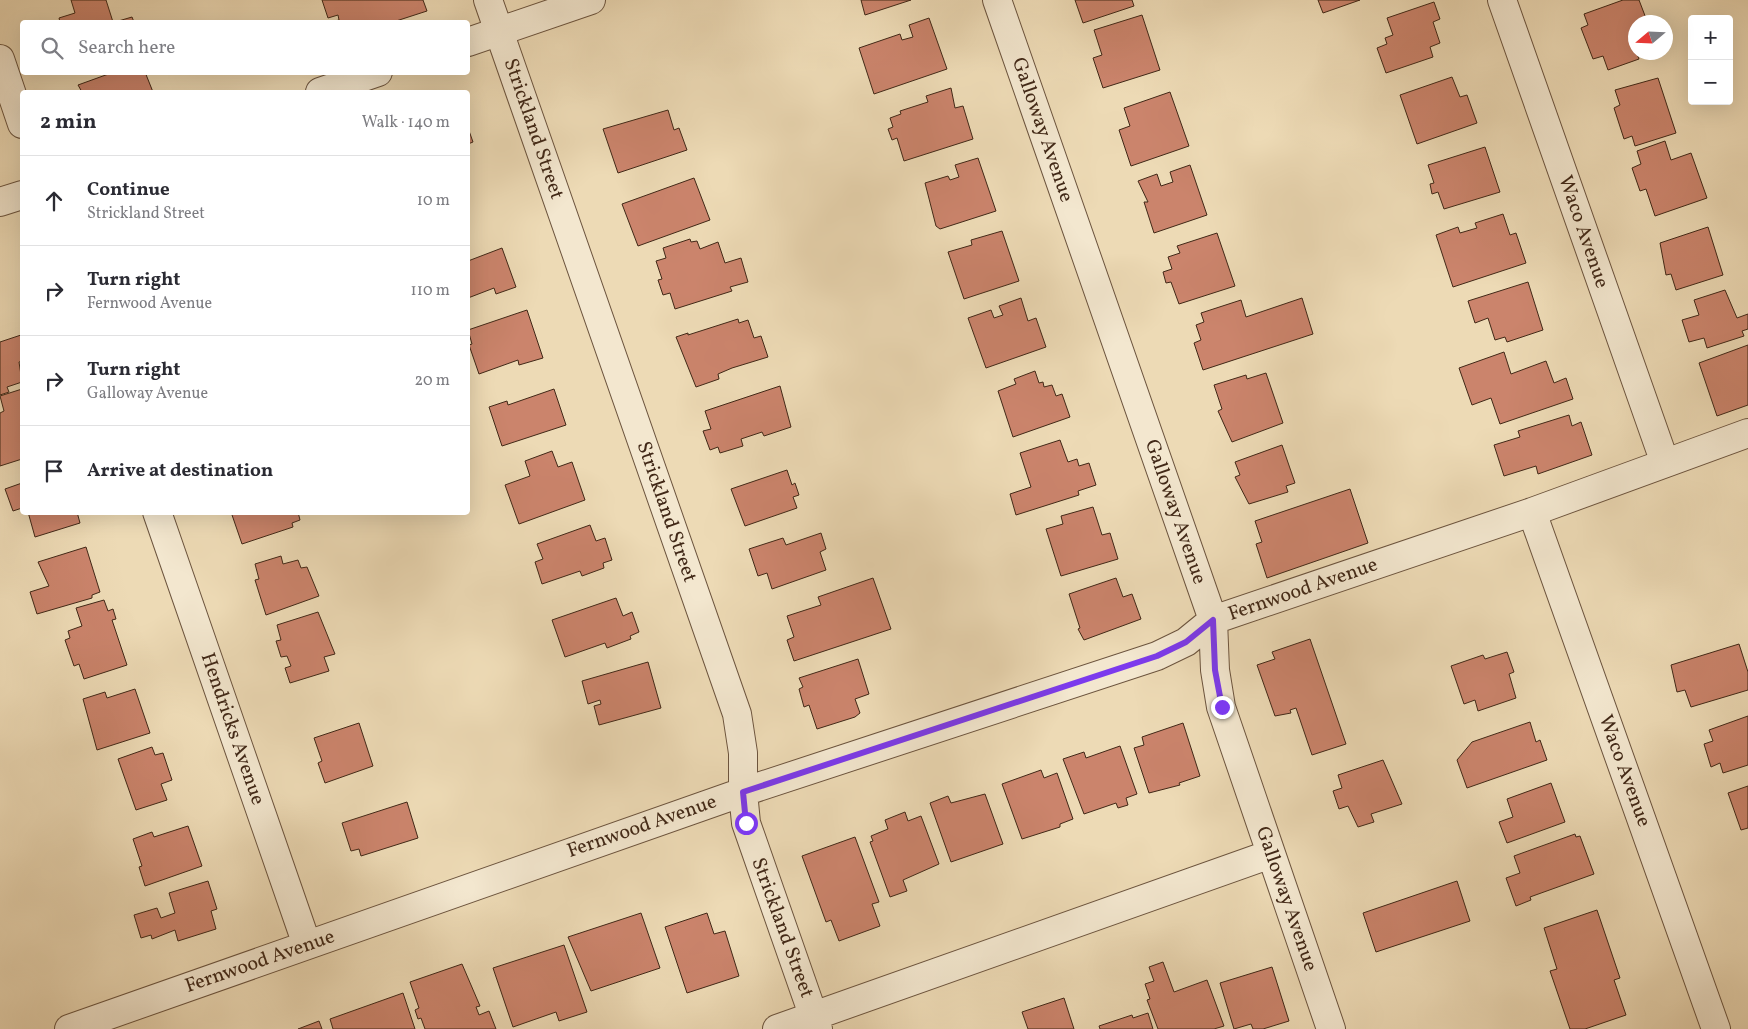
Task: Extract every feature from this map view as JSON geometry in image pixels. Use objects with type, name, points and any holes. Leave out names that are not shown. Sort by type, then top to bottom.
[{"type":"street","name":"Strickland Street","points":[[488,0],[736,714],[744,753],[743,792],[746,823],[756,857],[816,1023]]},
{"type":"street","points":[[470,41],[591,0]]},
{"type":"street","name":"Galloway Avenue","points":[[996,0],[1213,620],[1215,670],[1222,707],[1270,854],[1331,1029]]},
{"type":"street","name":"Waco Avenue","points":[[1502,0],[1665,463]]},
{"type":"street","points":[[0,59],[20,118]]},
{"type":"street","points":[[326,90],[369,75]]},
{"type":"street","points":[[0,202],[20,196]]},
{"type":"street","name":"Fernwood Avenue","points":[[69,1029],[743,792],[1157,656],[1186,642],[1213,620],[1532,512],[1748,433]]},
{"type":"street","name":"Waco Avenue","points":[[1532,512],[1716,1029]]},
{"type":"street","name":"Hendricks Avenue","points":[[158,515],[307,945]]},
{"type":"street","points":[[777,1029],[816,1023],[1270,854]]},
{"type":"building","points":[[71,0],[106,0],[112,20],[60,20],[59,18],[75,13]]},
{"type":"building","points":[[322,0],[423,0],[427,11],[399,20],[339,20],[338,15],[328,18]]},
{"type":"building","points":[[861,0],[911,0],[865,15]]},
{"type":"building","points":[[1075,0],[1132,0],[1134,6],[1083,23]]},
{"type":"building","points":[[1318,0],[1360,0],[1323,13]]},
{"type":"building","points":[[1623,0],[1639,0],[1645,15],[1628,15],[1628,60],[1636,60],[1608,70],[1603,56],[1593,59],[1581,28],[1588,25],[1584,14]]},
{"type":"building","points":[[1434,2],[1440,19],[1433,22],[1440,43],[1430,47],[1433,57],[1386,73],[1377,48],[1387,44],[1385,38],[1393,35],[1387,18]]},
{"type":"building","points":[[1142,15],[1160,70],[1103,88],[1093,58],[1102,55],[1094,30]]},
{"type":"building","points":[[132,17],[133,20],[122,20]]},
{"type":"building","points":[[929,18],[947,69],[874,94],[859,48],[900,34],[902,40],[913,37],[909,25]]},
{"type":"building","points":[[106,75],[146,75],[152,90],[81,90],[78,85]]},
{"type":"building","points":[[1452,77],[1460,97],[1467,95],[1477,123],[1417,144],[1400,95]]},
{"type":"building","points":[[1658,78],[1676,133],[1635,146],[1632,136],[1624,139],[1614,108],[1620,105],[1615,90]]},
{"type":"building","points":[[951,88],[955,108],[963,106],[973,139],[904,161],[897,138],[892,140],[888,129],[893,127],[890,118],[901,114],[900,111],[928,102],[926,96]]},
{"type":"building","points":[[1170,92],[1189,146],[1131,166],[1119,130],[1130,126],[1124,108]]},
{"type":"building","points":[[668,110],[674,130],[679,128],[687,150],[618,173],[603,129]]},
{"type":"building","points":[[1665,141],[1671,160],[1691,153],[1707,198],[1655,216],[1646,189],[1640,191],[1632,168],[1641,164],[1637,151]]},
{"type":"building","points":[[1485,147],[1500,192],[1444,209],[1438,192],[1432,194],[1430,184],[1434,183],[1428,165]]},
{"type":"building","points":[[978,158],[996,211],[940,229],[936,226],[925,183],[948,176],[950,180],[959,177],[955,165]]},
{"type":"building","points":[[1190,165],[1207,215],[1154,233],[1144,202],[1148,202],[1138,181],[1157,174],[1161,186],[1173,182],[1170,172]]},
{"type":"building","points":[[694,178],[710,220],[638,246],[622,204]]},
{"type":"building","points":[[1503,214],[1510,235],[1516,233],[1526,263],[1453,287],[1436,235],[1458,227],[1460,233],[1477,228],[1475,223]]},
{"type":"building","points":[[1708,227],[1723,275],[1676,290],[1671,274],[1666,275],[1660,243]]},
{"type":"building","points":[[1002,231],[1019,281],[964,299],[948,252],[972,245],[971,240]]},
{"type":"building","points":[[1217,233],[1235,286],[1179,304],[1171,282],[1166,283],[1163,272],[1172,269],[1168,257],[1180,253],[1177,246]]},
{"type":"building","points":[[690,239],[691,242],[697,241],[700,249],[718,242],[725,263],[741,258],[748,282],[730,287],[732,291],[675,309],[670,293],[663,295],[658,280],[662,279],[656,261],[666,258],[663,248]]},
{"type":"building","points":[[502,248],[516,287],[496,294],[494,288],[470,297],[470,260]]},
{"type":"building","points":[[1528,282],[1543,330],[1507,342],[1505,337],[1495,340],[1488,318],[1475,323],[1468,301]]},
{"type":"building","points":[[1725,290],[1737,318],[1748,314],[1748,329],[1742,331],[1744,336],[1707,348],[1704,338],[1689,342],[1682,320],[1699,315],[1694,300]]},
{"type":"building","points":[[1021,298],[1028,321],[1036,318],[1046,347],[986,368],[968,318],[991,310],[994,318],[1003,315],[999,306]]},
{"type":"building","points":[[1302,298],[1313,334],[1203,370],[1194,343],[1201,340],[1196,325],[1204,322],[1201,313],[1241,300],[1246,317]]},
{"type":"building","points":[[527,310],[543,358],[519,365],[518,360],[479,374],[470,348],[472,344],[470,329]]},
{"type":"building","points":[[738,319],[739,323],[748,320],[754,338],[761,336],[768,357],[732,368],[718,374],[719,379],[696,387],[676,337]]},
{"type":"building","points":[[20,335],[20,383],[7,387],[9,392],[0,395],[0,342]]},
{"type":"building","points":[[1748,345],[1748,405],[1717,416],[1699,363]]},
{"type":"building","points":[[1504,352],[1511,374],[1546,361],[1554,383],[1566,378],[1573,399],[1500,424],[1491,398],[1472,405],[1459,368]]},
{"type":"building","points":[[1035,371],[1039,383],[1043,382],[1044,387],[1052,385],[1056,396],[1062,394],[1070,417],[1013,437],[998,391],[1016,384],[1014,379]]},
{"type":"building","points":[[1266,373],[1283,423],[1232,442],[1218,411],[1222,409],[1214,385],[1246,375],[1247,379]]},
{"type":"building","points":[[780,386],[791,427],[764,436],[762,432],[741,439],[743,446],[720,453],[718,447],[710,450],[703,431],[711,429],[705,411]]},
{"type":"building","points":[[554,389],[566,425],[502,446],[489,407],[507,401],[508,405]]},
{"type":"building","points":[[20,390],[20,460],[0,466],[0,413],[4,411],[0,396]]},
{"type":"building","points":[[1569,415],[1572,426],[1581,422],[1592,455],[1538,474],[1536,466],[1504,476],[1494,445],[1520,437],[1518,431]]},
{"type":"building","points":[[1060,440],[1068,462],[1077,459],[1079,466],[1089,463],[1096,485],[1078,491],[1079,495],[1016,515],[1010,494],[1031,487],[1020,453]]},
{"type":"building","points":[[1282,445],[1295,483],[1286,486],[1288,492],[1249,504],[1235,477],[1240,475],[1235,462]]},
{"type":"building","points":[[552,451],[558,467],[572,462],[585,500],[519,524],[505,485],[530,476],[525,461]]},
{"type":"building","points":[[787,470],[792,485],[795,483],[799,495],[793,497],[797,508],[745,526],[731,489]]},
{"type":"building","points":[[20,484],[20,509],[13,511],[5,489]]},
{"type":"building","points":[[1350,489],[1368,543],[1267,578],[1256,544],[1262,542],[1255,521]]},
{"type":"building","points":[[1093,507],[1102,535],[1110,533],[1118,559],[1061,576],[1046,529],[1063,524],[1061,516]]},
{"type":"building","points":[[29,515],[78,515],[80,523],[35,537]]},
{"type":"building","points":[[232,515],[299,515],[300,520],[292,523],[293,527],[242,544]]},
{"type":"building","points":[[590,525],[596,541],[605,538],[612,560],[603,563],[604,568],[582,576],[580,571],[542,584],[535,562],[543,559],[537,544]]},
{"type":"building","points":[[821,533],[826,549],[820,552],[826,570],[772,589],[767,573],[758,576],[749,549],[783,538],[786,545]]},
{"type":"building","points":[[86,547],[100,592],[92,595],[92,598],[37,614],[30,592],[49,586],[38,562]]},
{"type":"building","points":[[281,556],[283,564],[298,560],[301,568],[307,567],[319,596],[266,615],[255,580],[259,579],[255,564]]},
{"type":"building","points":[[873,578],[891,629],[794,661],[787,640],[794,637],[787,616],[821,605],[818,597]]},
{"type":"building","points":[[1116,578],[1123,597],[1132,594],[1141,619],[1084,640],[1078,629],[1080,628],[1069,594]]},
{"type":"building","points":[[616,598],[623,616],[632,612],[639,632],[630,636],[631,639],[607,648],[605,643],[565,657],[552,620]]},
{"type":"building","points":[[104,600],[108,611],[113,609],[116,619],[112,620],[127,665],[84,679],[79,664],[74,666],[65,640],[70,638],[68,631],[82,626],[76,608]]},
{"type":"building","points":[[318,612],[335,654],[324,657],[329,671],[290,683],[285,668],[291,666],[287,656],[281,657],[276,641],[281,640],[277,625]]},
{"type":"building","points":[[1310,639],[1346,744],[1312,755],[1296,708],[1290,710],[1291,713],[1275,716],[1257,665],[1275,659],[1272,652]]},
{"type":"building","points":[[1739,644],[1748,672],[1748,690],[1691,707],[1685,690],[1677,692],[1671,665]]},
{"type":"building","points":[[1507,652],[1514,672],[1509,674],[1516,698],[1478,711],[1475,700],[1464,704],[1451,666],[1483,655],[1485,659]]},
{"type":"building","points":[[858,659],[869,694],[855,699],[860,713],[855,717],[817,729],[809,705],[804,707],[799,689],[803,687],[799,678]]},
{"type":"building","points":[[648,662],[661,708],[599,725],[594,706],[601,704],[600,700],[588,704],[582,681]]},
{"type":"building","points":[[135,689],[150,733],[97,750],[83,699],[105,692],[107,698]]},
{"type":"building","points":[[1748,716],[1748,765],[1723,773],[1720,763],[1711,767],[1704,744],[1713,741],[1709,730]]},
{"type":"building","points":[[1530,722],[1536,742],[1540,740],[1547,760],[1467,788],[1457,760],[1472,742]]},
{"type":"building","points":[[359,723],[373,766],[325,783],[318,763],[322,761],[314,738]]},
{"type":"building","points":[[1183,723],[1200,776],[1179,783],[1180,785],[1149,793],[1134,748],[1144,745],[1142,737]]},
{"type":"building","points":[[1120,746],[1137,794],[1126,798],[1128,805],[1118,808],[1116,803],[1084,814],[1063,759],[1084,752],[1086,758]]},
{"type":"building","points":[[152,747],[155,755],[163,753],[172,780],[161,784],[167,800],[136,810],[118,759]]},
{"type":"building","points":[[1383,760],[1402,804],[1371,814],[1374,822],[1358,827],[1348,806],[1339,809],[1333,791],[1342,788],[1338,775]]},
{"type":"building","points":[[1041,770],[1044,778],[1057,773],[1073,819],[1060,824],[1060,827],[1022,839],[1002,784]]},
{"type":"building","points":[[1551,783],[1565,822],[1507,843],[1499,822],[1513,817],[1507,799]]},
{"type":"building","points":[[1748,786],[1748,828],[1741,830],[1728,793]]},
{"type":"building","points":[[985,794],[1003,844],[951,862],[930,803],[948,796],[951,803]]},
{"type":"building","points":[[407,802],[418,838],[361,856],[359,849],[351,851],[342,823]]},
{"type":"building","points":[[905,812],[908,821],[921,816],[939,864],[903,880],[907,891],[890,897],[870,842],[873,841],[871,836],[888,829],[885,820]]},
{"type":"building","points":[[188,826],[202,866],[145,886],[139,867],[142,866],[133,839],[152,832],[154,837]]},
{"type":"building","points":[[1575,834],[1576,837],[1580,836],[1594,874],[1530,897],[1531,900],[1516,906],[1506,878],[1520,873],[1514,856]]},
{"type":"building","points":[[855,837],[879,902],[872,904],[880,926],[839,941],[831,920],[826,922],[802,856]]},
{"type":"building","points":[[208,881],[217,909],[211,911],[216,929],[178,941],[175,930],[152,939],[151,935],[141,938],[134,915],[157,908],[161,918],[175,913],[169,893]]},
{"type":"building","points":[[1457,881],[1470,921],[1376,952],[1363,913]]},
{"type":"building","points":[[1597,910],[1620,978],[1614,980],[1626,1015],[1585,1029],[1570,1029],[1550,971],[1557,969],[1544,928]]},
{"type":"building","points":[[641,913],[660,968],[591,991],[568,937]]},
{"type":"building","points":[[707,913],[714,934],[725,931],[739,976],[687,993],[665,927]]},
{"type":"building","points":[[564,945],[587,1012],[559,1021],[556,1012],[513,1027],[493,968]]},
{"type":"building","points":[[1163,962],[1174,992],[1207,980],[1224,1026],[1214,1029],[1158,1029],[1147,1000],[1150,999],[1145,984],[1154,981],[1149,967]]},
{"type":"building","points":[[462,964],[480,1006],[476,1007],[479,1015],[489,1011],[496,1029],[425,1029],[421,1018],[418,1019],[415,1010],[419,1008],[410,982]]},
{"type":"building","points":[[1272,967],[1289,1021],[1263,1029],[1253,1029],[1251,1024],[1234,1029],[1220,983]]},
{"type":"building","points":[[403,993],[415,1029],[333,1029],[330,1019]]},
{"type":"building","points":[[1064,998],[1074,1029],[1028,1029],[1022,1012]]},
{"type":"building","points":[[1148,1013],[1153,1029],[1100,1029],[1099,1026],[1132,1015],[1133,1018]]},
{"type":"building","points":[[319,1021],[322,1029],[298,1029]]},
{"type":"route","points":[[746,823],[743,792],[1157,656],[1186,642],[1213,620],[1215,670],[1222,707]]}]
